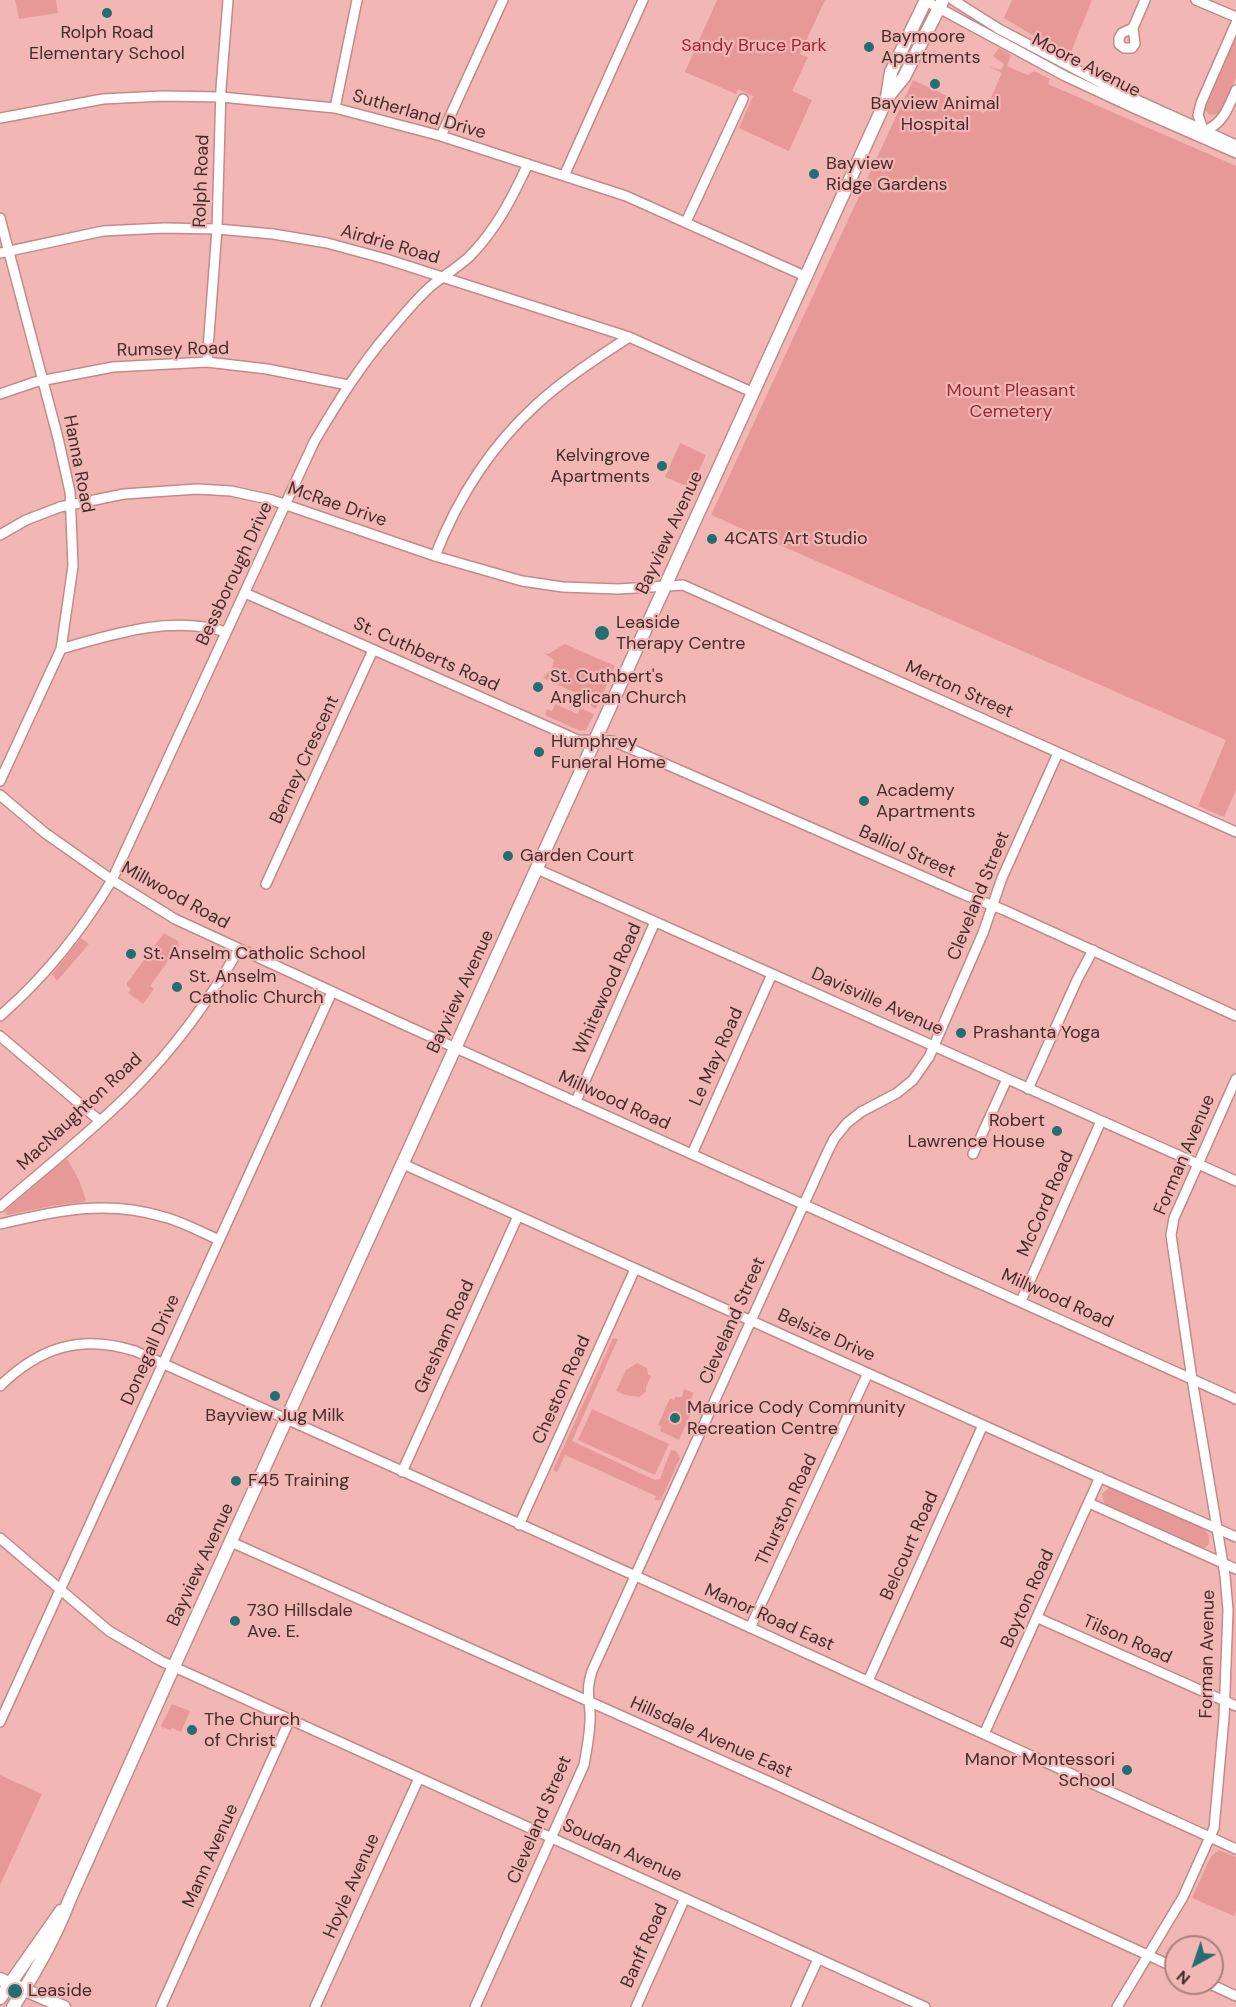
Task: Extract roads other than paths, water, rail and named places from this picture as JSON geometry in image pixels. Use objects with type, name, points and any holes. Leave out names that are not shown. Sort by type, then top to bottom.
[{"type":"main road","name":"Bayview Avenue","points":[[887,98],[891,72],[925,0]]},
{"type":"main road","name":"Bayview Avenue","points":[[13,2007],[59,1928],[174,1667],[887,98],[904,77],[941,4]]},
{"type":"main road","name":"Bayview Avenue","points":[[0,1998],[6,1981],[69,1901]]},
{"type":"main road","points":[[6,1981],[64,2007]]},
{"type":"street","name":"Rolph Road","points":[[207,362],[217,229],[220,97],[228,0]]},
{"type":"street","points":[[335,108],[357,0]]},
{"type":"street","points":[[441,136],[503,0]]},
{"type":"street","points":[[564,176],[643,0]]},
{"type":"street","name":"Moore Avenue","points":[[925,0],[941,4],[1005,38],[1203,134],[1236,153]]},
{"type":"street","name":"Moore Avenue","points":[[953,0],[1005,38]]},
{"type":"street","points":[[1133,28],[1145,0]]},
{"type":"street","points":[[1196,0],[1236,17]]},
{"type":"street","points":[[1236,23],[1201,103],[1198,115],[1203,134],[1214,127],[1225,115],[1236,90]]},
{"type":"street","name":"Sutherland Drive","points":[[0,118],[43,108],[103,99],[162,96],[220,97],[335,108],[441,136],[626,196],[807,277]]},
{"type":"street","points":[[686,222],[743,99]]},
{"type":"street","name":"Moore Avenue","points":[[1203,134],[1236,145]]},
{"type":"street","name":"Bessborough Drive","points":[[0,1016],[50,968],[87,920],[112,880],[314,442],[348,385],[389,333],[435,283],[469,257],[486,237],[513,197],[528,164]]},
{"type":"street","name":"Hanna Road","points":[[0,218],[4,252],[58,438],[71,504],[73,566],[61,649],[0,781]]},
{"type":"street","name":"Airdrie Road","points":[[4,252],[103,231],[217,229],[273,234],[327,243],[386,259],[629,337],[753,393]]},
{"type":"street","points":[[435,556],[457,507],[472,482],[488,459],[526,415],[577,371],[629,337]]},
{"type":"street","name":"Rumsey Road","points":[[0,394],[42,381],[112,367],[207,362],[267,369],[348,385]]},
{"type":"street","name":"McRae Drive","points":[[0,535],[26,520],[71,504],[124,494],[197,489],[231,491],[285,504],[435,556],[522,581],[563,587],[618,589],[667,585]]},
{"type":"street","name":"Merton Street","points":[[667,585],[683,585],[1236,832]]},
{"type":"street","name":"St. Cuthberts Road","points":[[245,593],[578,740],[596,740]]},
{"type":"street","points":[[61,649],[139,629],[171,626],[210,627],[226,632]]},
{"type":"street","name":"Berney Crescent","points":[[266,884],[373,650]]},
{"type":"street","name":"Balliol Street","points":[[596,740],[613,741],[965,895],[993,905],[1236,1016]]},
{"type":"street","name":"Cleveland Street","points":[[475,2007],[584,1765],[589,1737],[590,1711],[587,1691],[592,1671],[828,1151],[841,1129],[861,1112],[897,1093],[913,1080],[935,1046],[983,933],[1002,878],[1058,753]]},
{"type":"street","name":"Millwood Road","points":[[0,795],[45,833],[112,880],[175,919],[332,992],[1236,1398]]},
{"type":"street","name":"Davisville Avenue","points":[[537,868],[1236,1181]]},
{"type":"street","name":"Whitewood Road","points":[[576,1101],[655,922]]},
{"type":"street","name":"MacNaughton Road","points":[[0,1207],[133,1090],[191,1023],[239,950]]},
{"type":"street","points":[[1028,1089],[1093,950]]},
{"type":"street","name":"Le May Road","points":[[692,1154],[772,974]]},
{"type":"street","name":"Donegall Drive","points":[[0,1722],[332,992]]},
{"type":"street","points":[[0,1036],[100,1121]]},
{"type":"street","points":[[973,1154],[1006,1079]]},
{"type":"street","name":"Forman Avenue","points":[[1117,2007],[1183,1897],[1214,1828],[1225,1701],[1228,1610],[1171,1235],[1174,1218],[1236,1079]]},
{"type":"street","name":"McCord Road","points":[[1021,1301],[1101,1121]]},
{"type":"street","name":"Belsize Drive","points":[[403,1164],[1236,1537]]},
{"type":"street","points":[[0,1224],[62,1210],[127,1209],[166,1217],[219,1240]]},
{"type":"street","name":"Gresham Road","points":[[402,1472],[518,1216]]},
{"type":"street","name":"Cheston Road","points":[[519,1525],[635,1269]]},
{"type":"street","name":"Manor Road East","points":[[0,1386],[26,1363],[42,1354],[81,1343],[120,1346],[287,1419],[1236,1849]]},
{"type":"street","name":"Thurston Road","points":[[750,1628],[868,1373]]},
{"type":"street","name":"Belcourt Road","points":[[868,1681],[983,1425]]},
{"type":"street","name":"Boyton Road","points":[[984,1734],[1100,1477]]},
{"type":"street","points":[[1089,1503],[1236,1569]]},
{"type":"street","name":"Soudan Avenue","points":[[0,1538],[116,1635],[174,1667],[925,2007]]},
{"type":"street","name":"Hillsdale Avenue East","points":[[231,1542],[772,1783],[1164,1962]]},
{"type":"street","name":"Tilson Road","points":[[1038,1618],[1236,1706]]},
{"type":"street","name":"Mann Avenue","points":[[161,2007],[290,1719]]},
{"type":"street","name":"Hoyle Avenue","points":[[315,2007],[419,1778]]},
{"type":"street","name":"Banff Road","points":[[636,2007],[685,1898]]},
{"type":"street","points":[[796,2007],[818,1959]]},
{"type":"place","name":"Rolph Road Elementary School","points":[[107,13]]},
{"type":"place","name":"Baymoore Apartments","points":[[869,47]]},
{"type":"place","name":"Bayview Animal Hospital","points":[[935,84]]},
{"type":"place","name":"Bayview Ridge Gardens","points":[[814,174]]},
{"type":"place","name":"Kelvingrove Apartments","points":[[662,466]]},
{"type":"place","name":"4CATS Art Studio","points":[[712,539]]},
{"type":"place","name":"Leaside Therapy Centre","points":[[602,633]]},
{"type":"place","name":"St. Cuthbert's Anglican Church","points":[[538,687]]},
{"type":"place","name":"Humphrey Funeral Home","points":[[539,752]]},
{"type":"place","name":"Academy Apartments","points":[[864,801]]},
{"type":"place","name":"Garden Court","points":[[508,856]]},
{"type":"place","name":"St. Anselm Catholic School","points":[[131,954]]},
{"type":"place","name":"St. Anselm Catholic Church","points":[[177,987]]},
{"type":"place","name":"Prashanta Yoga","points":[[961,1033]]},
{"type":"place","name":"Robert Lawrence House","points":[[1057,1131]]},
{"type":"place","name":"Bayview Jug Milk","points":[[275,1396]]},
{"type":"place","name":"Maurice Cody Community Recreation Centre","points":[[675,1418]]},
{"type":"place","name":"F45 Training","points":[[236,1481]]},
{"type":"place","name":"730 Hillsdale Ave. E.","points":[[235,1621]]},
{"type":"place","name":"The Church of Christ","points":[[192,1730]]},
{"type":"place","name":"Manor Montessori School","points":[[1127,1770]]},
{"type":"place","name":"Leaside","points":[[15,1991]]},
{"type":"park label","name":"Sandy Bruce Park","points":[[754,46]]},
{"type":"park label","name":"Mount Pleasant Cemetery","points":[[1011,401]]}]
